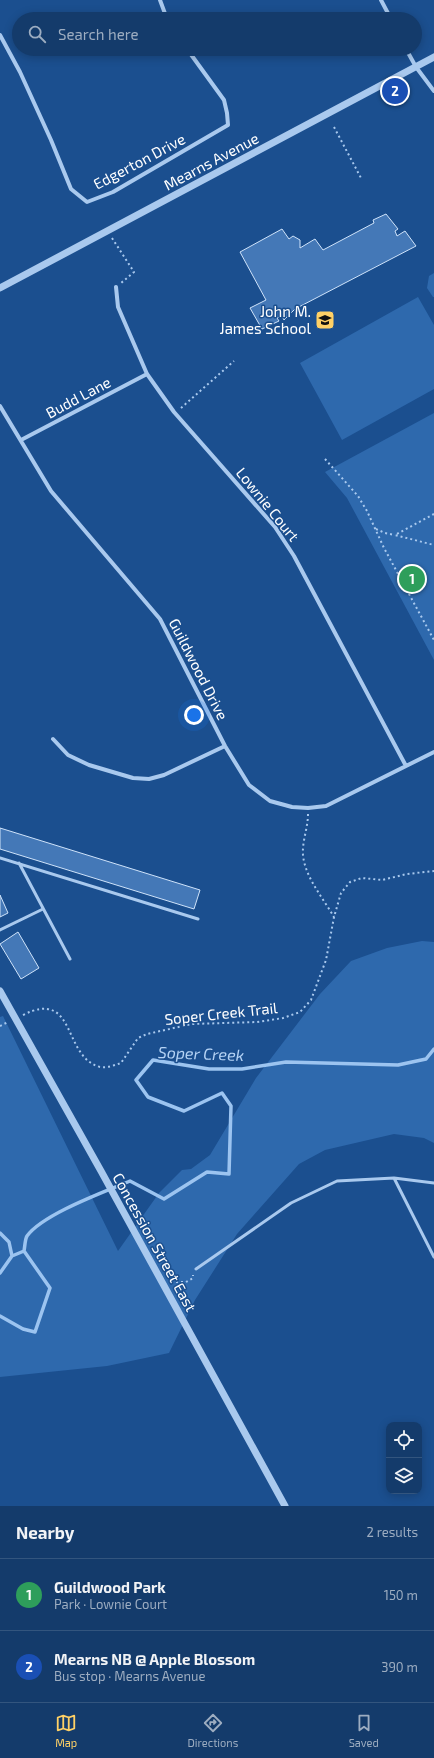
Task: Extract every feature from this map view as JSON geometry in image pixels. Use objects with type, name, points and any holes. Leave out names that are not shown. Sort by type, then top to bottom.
[{"type":"street","points":[[160,0],[164,12]]},
{"type":"street","points":[[381,0],[387,12]]},
{"type":"street","name":"Edgerton Drive","points":[[0,35],[20,72],[51,140],[71,189],[87,202],[113,192],[228,125],[224,100],[192,56]]},
{"type":"street","points":[[410,56],[416,67],[434,91]]},
{"type":"street","name":"Mearns Avenue","points":[[0,288],[434,57]]},
{"type":"street","name":"Lownie Court","points":[[116,287],[118,307],[147,374],[174,412],[275,527],[294,556],[406,766]]},
{"type":"street","name":"Budd Lane","points":[[21,440],[147,374]]},
{"type":"street","name":"Guildwood Drive","points":[[0,406],[51,491],[160,619],[225,746],[250,785],[270,801],[292,807],[308,808],[326,806],[434,752]]},
{"type":"street","points":[[53,739],[68,754],[89,764],[139,778],[149,779],[164,775],[225,746]]},
{"type":"street","name":"Concession Street East","points":[[0,991],[101,1171],[285,1506]]},
{"type":"lane","points":[[0,858],[198,919]]},
{"type":"lane","points":[[19,863],[70,959]]},
{"type":"lane","points":[[0,930],[43,909]]},
{"type":"lane","points":[[196,1269],[291,1203],[337,1182],[394,1178],[434,1183]]},
{"type":"lane","points":[[394,1178],[434,1257]]},
{"type":"path","points":[[334,127],[361,178]]},
{"type":"path","points":[[107,230],[134,272],[116,287]]},
{"type":"path","points":[[174,412],[184,406],[234,361]]},
{"type":"path","points":[[325,459],[358,496],[376,529],[384,548],[434,640]]},
{"type":"path","points":[[395,535],[434,514]]},
{"type":"path","points":[[376,529],[385,533],[434,545]]},
{"type":"path","points":[[308,808],[308,823],[303,846],[305,865],[334,917]]},
{"type":"path","name":"Soper Creek Trail","points":[[15,1018],[37,1009],[46,1008],[54,1010],[63,1020],[82,1054],[91,1063],[101,1067],[109,1067],[122,1064],[138,1038],[147,1034],[192,1024],[257,1022],[283,1018],[300,1012],[311,1000],[326,960],[334,917],[341,894],[350,882],[362,878],[382,880],[407,874],[434,871]]},
{"type":"path","points":[[161,1282],[186,1282],[193,1278],[196,1269]]},
{"type":"shaded area","points":[[434,273],[433,297],[427,288],[429,276]]},
{"type":"shaded area","points":[[418,297],[434,325],[434,389],[342,440],[300,363]]},
{"type":"shaded area","points":[[434,413],[434,660],[347,498],[325,472]]},
{"type":"shaded area","points":[[422,941],[434,942],[434,1143],[424,1138],[394,1134],[325,1150],[299,1164],[237,1234],[195,1300],[169,1353],[107,1366],[0,1377],[0,1017],[3,1016],[118,1251],[159,1193],[182,1170],[191,1169],[210,1155],[256,1078],[320,994],[351,961],[387,948]]},
{"type":"building","points":[[386,214],[398,229],[395,231],[397,236],[405,231],[416,246],[295,309],[284,320],[282,316],[277,318],[279,321],[262,329],[250,308],[266,300],[240,252],[282,229],[289,239],[293,236],[300,240],[300,248],[315,239],[323,250],[374,223],[373,220]]},
{"type":"building","points":[[0,828],[200,890],[194,909],[0,849]]},
{"type":"building","points":[[0,895],[8,913],[0,917]]},
{"type":"building","points":[[18,932],[39,968],[21,979],[0,944]]},
{"type":"waterway","name":"Soper Creek","points":[[0,1233],[9,1242],[12,1256],[24,1251],[27,1236],[46,1220],[90,1197],[130,1181],[164,1199],[207,1172],[229,1174],[231,1106],[222,1093],[184,1111],[148,1097],[136,1080],[153,1060],[209,1069],[242,1069],[286,1062],[398,1065],[426,1059],[434,1049]]},
{"type":"waterway","name":"Soper Creek","points":[[0,1316],[23,1329],[35,1332],[50,1288],[24,1251]]},
{"type":"waterway","name":"Soper Creek","points":[[0,1273],[12,1256]]},
{"type":"place","name":"Mearns NB @ Apple Blossom","points":[[395,91]]},
{"type":"place","name":"John M. James School","points":[[325,320]]},
{"type":"place","name":"Guildwood Park","points":[[412,579]]}]
